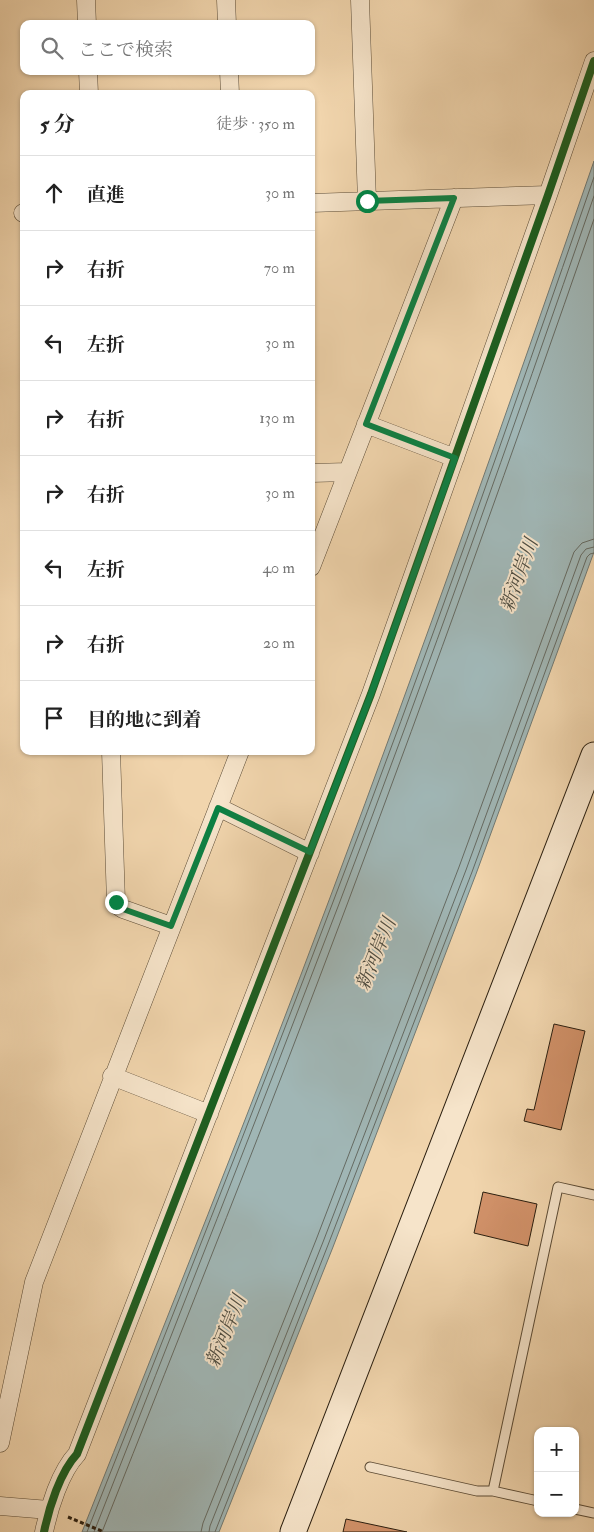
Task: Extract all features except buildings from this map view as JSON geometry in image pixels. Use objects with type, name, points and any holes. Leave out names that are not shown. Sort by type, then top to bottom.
[{"type":"street","points":[[86,0],[87,20]]},
{"type":"street","points":[[226,0],[227,20]]},
{"type":"street","points":[[360,0],[367,201]]},
{"type":"street","points":[[44,1532],[56,1513],[69,1462],[77,1454],[371,694],[594,61]]},
{"type":"street","points":[[88,75],[89,90]]},
{"type":"street","points":[[229,75],[230,90]]},
{"type":"street","points":[[315,204],[548,195]]},
{"type":"street","points":[[315,556],[454,198]]},
{"type":"street","points":[[366,424],[455,458]]},
{"type":"street","points":[[315,473],[348,472]]},
{"type":"street","points":[[111,755],[117,905],[123,909],[171,926]]},
{"type":"street","points":[[0,1443],[34,1282],[112,1076],[238,755]]},
{"type":"street","points":[[293,1532],[594,755]]},
{"type":"street","points":[[218,808],[310,852]]},
{"type":"street","points":[[112,1076],[210,1114]]},
{"type":"street","points":[[0,1506],[56,1513]]},
{"type":"lane","points":[[493,1491],[558,1188],[594,1195]]},
{"type":"lane","points":[[370,1467],[476,1490],[493,1491],[534,1500]]},
{"type":"lane","points":[[579,1510],[594,1513]]},
{"type":"path","points":[[56,1513],[104,1532]]},
{"type":"water","name":"新河岸川","points":[[594,161],[594,552],[476,874],[333,1247],[219,1532],[82,1532],[239,1135],[331,895],[465,529]]},
{"type":"cycle path","points":[[44,1532],[60,1480],[77,1454],[371,694],[594,61]]},
{"type":"route","points":[[116,902],[123,909],[171,926],[218,808],[310,852],[371,694],[455,458],[366,424],[454,198],[367,201]]}]
